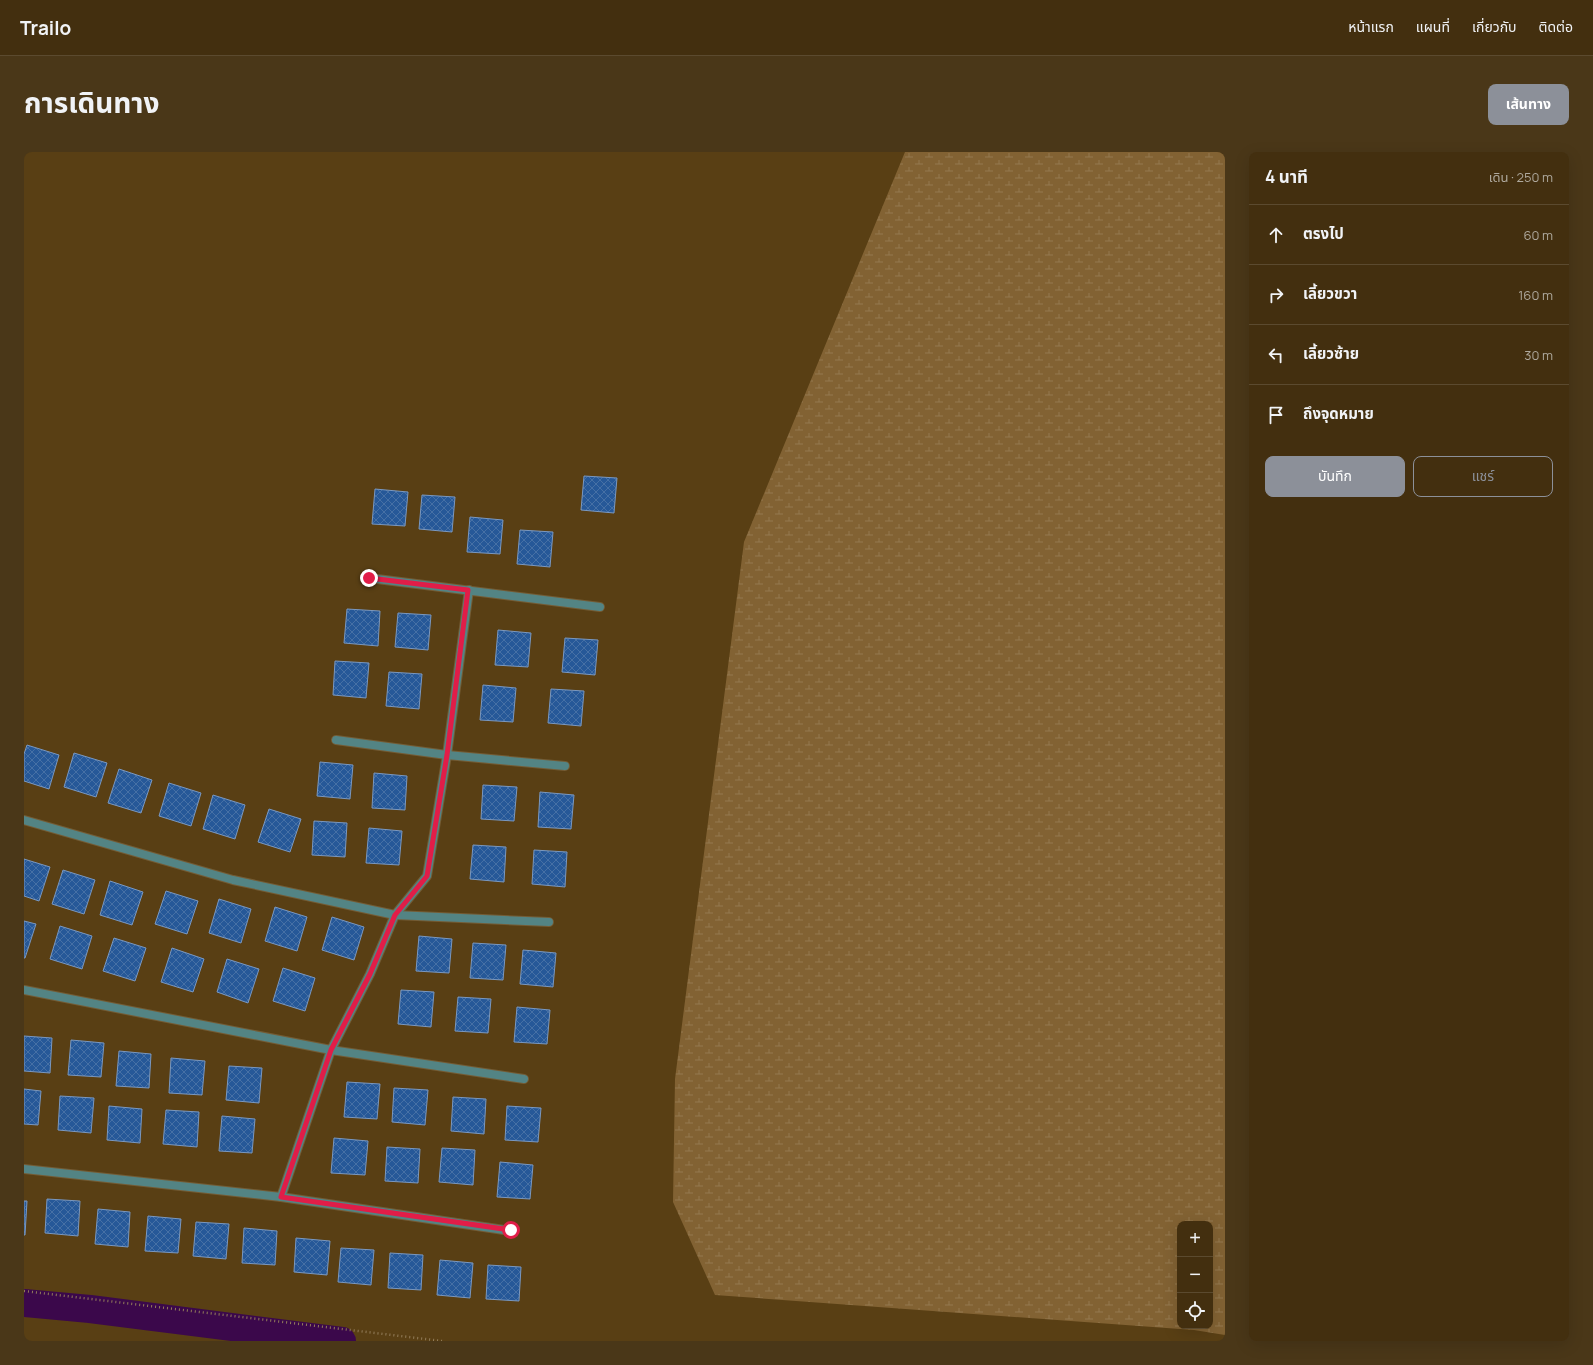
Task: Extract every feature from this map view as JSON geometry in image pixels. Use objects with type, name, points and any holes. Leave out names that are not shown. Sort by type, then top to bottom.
[{"type":"street","points":[[369,578],[600,607]]},
{"type":"street","points":[[281,1197],[331,1050],[370,974],[395,915],[427,876],[447,755],[468,590]]},
{"type":"street","points":[[336,740],[447,755],[565,766]]},
{"type":"street","points":[[24,820],[233,880],[395,915],[549,922]]},
{"type":"street","points":[[24,990],[331,1050],[524,1080]]},
{"type":"street","points":[[24,1168],[281,1197],[511,1230]]},
{"type":"path","points":[[24,1291],[442,1341]]},
{"type":"green space","points":[[905,152],[1225,152],[1225,1335],[1180,1329],[1213,1329],[1213,1221],[1177,1221],[1177,1329],[715,1295],[673,1202],[675,1079],[744,542]]},
{"type":"building","points":[[584,476],[617,478],[614,513],[581,510]]},
{"type":"building","points":[[375,489],[408,492],[405,526],[372,524]]},
{"type":"building","points":[[422,495],[455,497],[452,532],[419,529]]},
{"type":"building","points":[[470,517],[503,520],[500,554],[467,552]]},
{"type":"building","points":[[520,530],[553,532],[550,567],[517,564]]},
{"type":"building","points":[[347,609],[380,611],[378,646],[344,643]]},
{"type":"building","points":[[398,613],[431,615],[428,650],[395,647]]},
{"type":"building","points":[[498,630],[531,633],[528,667],[495,665]]},
{"type":"building","points":[[565,638],[598,640],[595,675],[562,672]]},
{"type":"building","points":[[335,661],[369,663],[366,698],[333,695]]},
{"type":"building","points":[[389,672],[422,674],[419,709],[386,706]]},
{"type":"building","points":[[483,685],[516,688],[513,722],[480,720]]},
{"type":"building","points":[[551,689],[584,691],[581,726],[548,723]]},
{"type":"building","points":[[27,745],[59,755],[49,789],[24,781],[24,754]]},
{"type":"building","points":[[74,753],[107,763],[96,797],[64,787]]},
{"type":"building","points":[[320,762],[353,765],[350,799],[317,796]]},
{"type":"building","points":[[119,769],[152,780],[141,813],[108,803]]},
{"type":"building","points":[[374,773],[407,776],[405,810],[372,808]]},
{"type":"building","points":[[169,783],[201,793],[191,826],[159,816]]},
{"type":"building","points":[[483,785],[517,787],[514,821],[481,819]]},
{"type":"building","points":[[540,792],[574,795],[571,829],[538,827]]},
{"type":"building","points":[[213,795],[245,805],[235,839],[203,829]]},
{"type":"building","points":[[269,809],[301,819],[290,852],[258,842]]},
{"type":"building","points":[[314,821],[347,823],[345,857],[312,855]]},
{"type":"building","points":[[369,828],[402,831],[399,865],[366,863]]},
{"type":"building","points":[[473,845],[506,847],[504,882],[470,879]]},
{"type":"building","points":[[534,850],[567,852],[565,887],[532,884]]},
{"type":"building","points":[[24,859],[50,867],[39,901],[24,896]]},
{"type":"building","points":[[63,870],[95,880],[84,914],[52,904]]},
{"type":"building","points":[[110,881],[143,892],[132,925],[100,915]]},
{"type":"building","points":[[166,891],[198,901],[187,934],[155,924]]},
{"type":"building","points":[[219,899],[251,909],[241,943],[209,933]]},
{"type":"building","points":[[275,907],[307,917],[297,951],[265,941]]},
{"type":"building","points":[[332,917],[364,927],[354,960],[322,950]]},
{"type":"building","points":[[24,921],[36,924],[25,958],[24,958]]},
{"type":"building","points":[[60,926],[92,936],[82,969],[50,959]]},
{"type":"building","points":[[419,936],[452,939],[449,973],[416,971]]},
{"type":"building","points":[[114,938],[146,948],[135,981],[103,971]]},
{"type":"building","points":[[473,943],[506,945],[503,980],[470,978]]},
{"type":"building","points":[[172,948],[204,959],[193,992],[161,982]]},
{"type":"building","points":[[523,950],[556,953],[553,987],[520,984]]},
{"type":"building","points":[[227,959],[259,969],[248,1003],[217,992]]},
{"type":"building","points":[[283,968],[315,978],[305,1011],[273,1001]]},
{"type":"building","points":[[401,990],[434,992],[431,1027],[398,1024]]},
{"type":"building","points":[[458,997],[491,999],[488,1033],[455,1031]]},
{"type":"building","points":[[517,1007],[550,1010],[547,1044],[514,1042]]},
{"type":"building","points":[[24,1036],[52,1038],[50,1073],[24,1071]]},
{"type":"building","points":[[71,1040],[104,1043],[101,1077],[68,1075]]},
{"type":"building","points":[[119,1051],[151,1054],[149,1088],[116,1086]]},
{"type":"building","points":[[171,1058],[205,1061],[202,1095],[169,1093]]},
{"type":"building","points":[[229,1066],[262,1068],[259,1103],[226,1100]]},
{"type":"building","points":[[347,1082],[380,1084],[377,1119],[344,1117]]},
{"type":"building","points":[[394,1088],[428,1090],[425,1125],[392,1122]]},
{"type":"building","points":[[24,1089],[41,1091],[38,1125],[24,1124]]},
{"type":"building","points":[[60,1096],[94,1098],[91,1133],[58,1130]]},
{"type":"building","points":[[453,1097],[486,1099],[484,1134],[451,1131]]},
{"type":"building","points":[[109,1106],[142,1109],[140,1143],[107,1140]]},
{"type":"building","points":[[507,1106],[541,1108],[538,1142],[505,1140]]},
{"type":"building","points":[[166,1110],[199,1112],[197,1147],[163,1144]]},
{"type":"building","points":[[222,1116],[255,1119],[252,1153],[219,1151]]},
{"type":"building","points":[[334,1138],[368,1141],[365,1175],[331,1173]]},
{"type":"building","points":[[387,1147],[420,1149],[418,1183],[385,1181]]},
{"type":"building","points":[[442,1148],[475,1150],[473,1185],[439,1182]]},
{"type":"building","points":[[500,1162],[533,1165],[530,1199],[497,1197]]},
{"type":"building","points":[[47,1199],[80,1201],[78,1236],[45,1233]]},
{"type":"building","points":[[24,1201],[27,1201],[25,1235],[24,1235]]},
{"type":"building","points":[[98,1209],[130,1212],[128,1247],[95,1244]]},
{"type":"building","points":[[148,1216],[181,1219],[178,1253],[145,1251]]},
{"type":"building","points":[[196,1222],[229,1224],[226,1259],[193,1256]]},
{"type":"building","points":[[244,1228],[277,1231],[275,1265],[242,1263]]},
{"type":"building","points":[[296,1238],[330,1241],[327,1275],[294,1272]]},
{"type":"building","points":[[341,1248],[374,1250],[371,1285],[338,1282]]},
{"type":"building","points":[[390,1253],[423,1255],[421,1290],[388,1288]]},
{"type":"building","points":[[440,1260],[473,1263],[470,1298],[437,1295]]},
{"type":"building","points":[[488,1265],[521,1267],[519,1301],[486,1299]]},
{"type":"waterway","points":[[24,1303],[90,1309],[342,1341]]},
{"type":"route","points":[[369,578],[468,590],[447,755],[427,876],[395,915],[370,974],[331,1050],[281,1197],[511,1230]]}]
